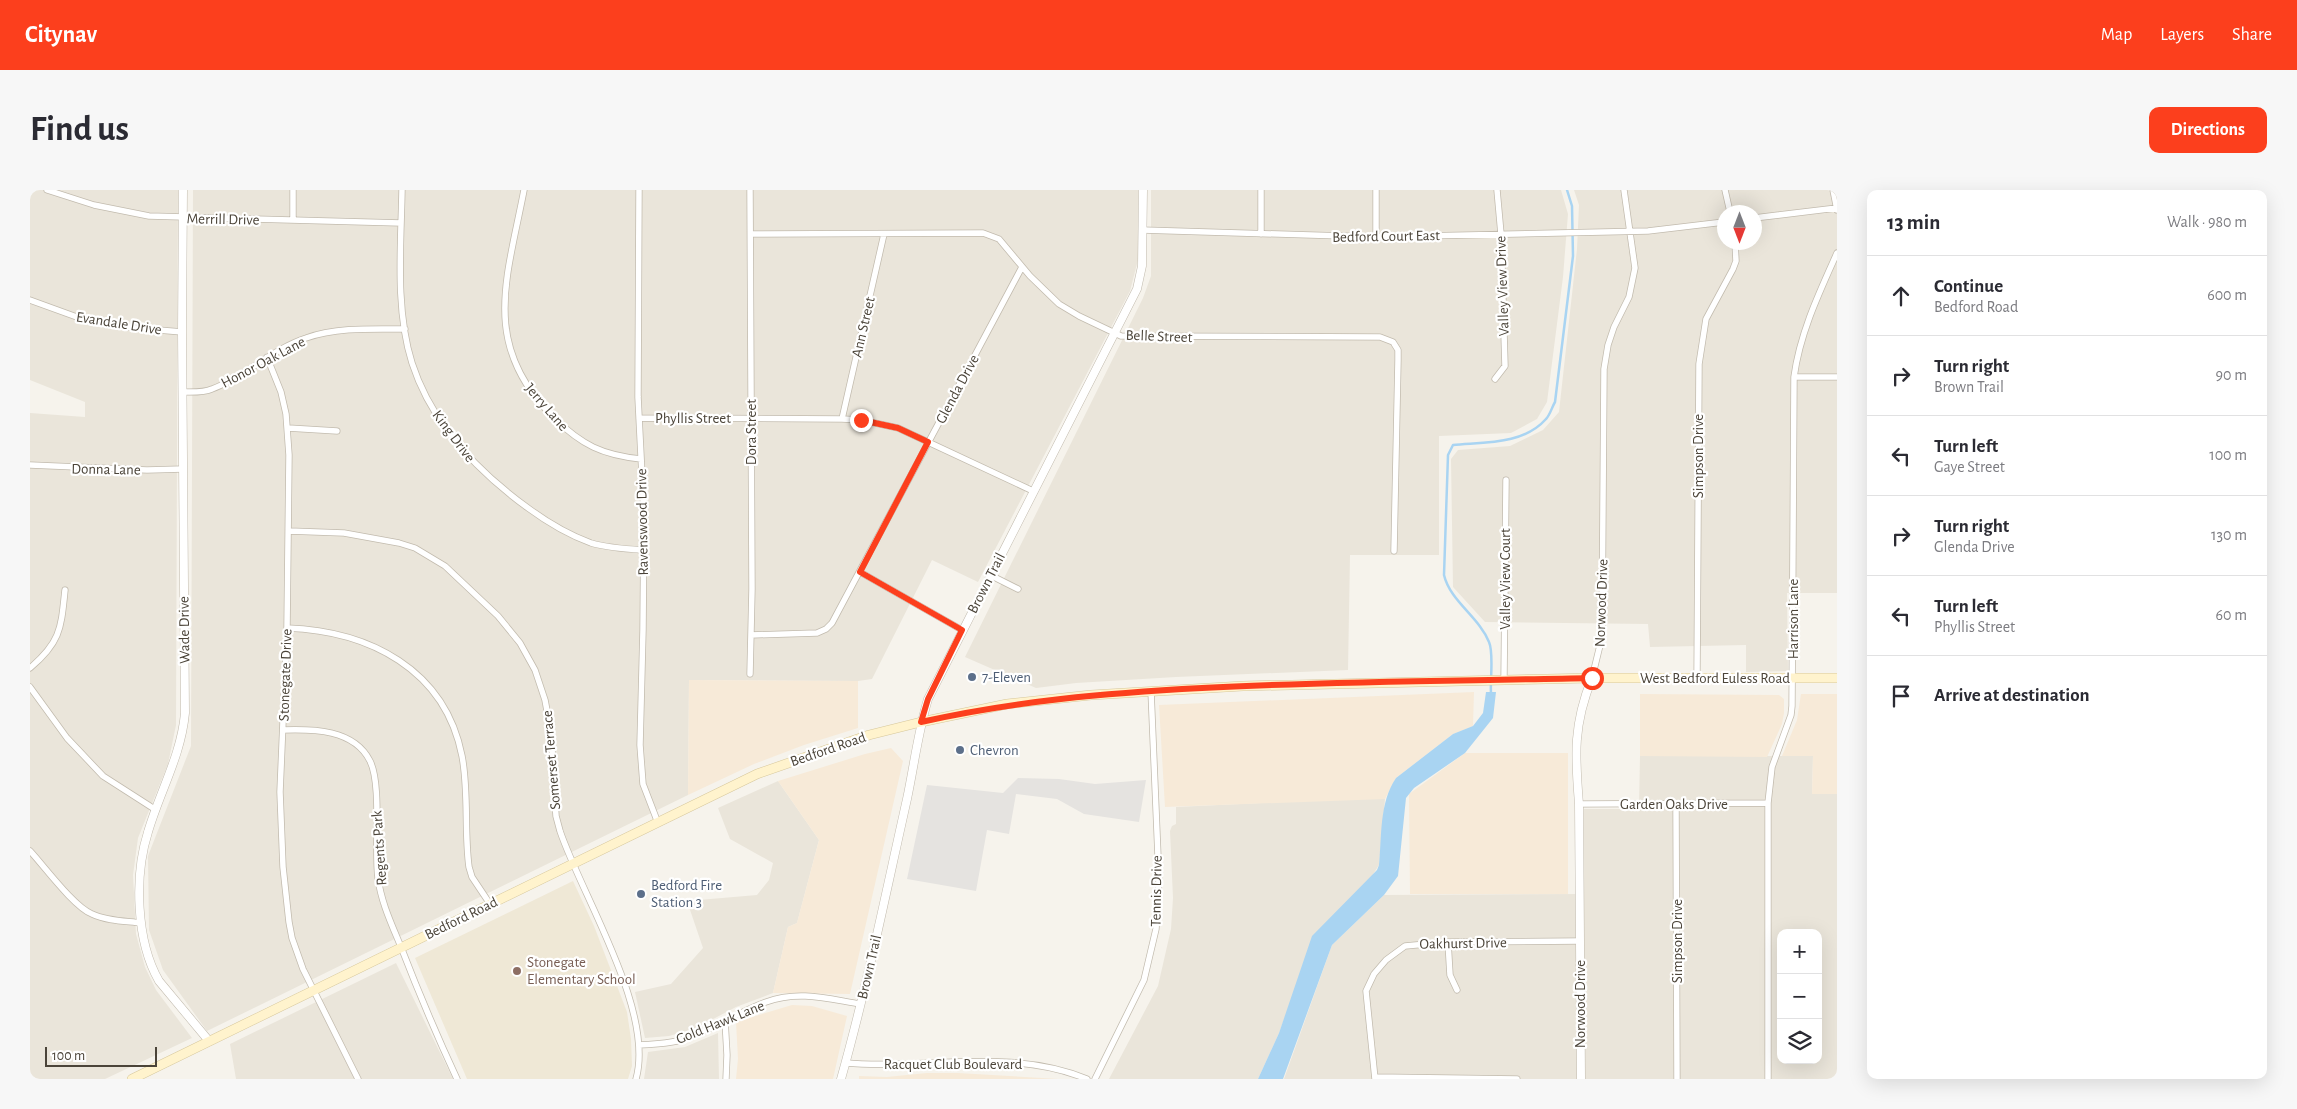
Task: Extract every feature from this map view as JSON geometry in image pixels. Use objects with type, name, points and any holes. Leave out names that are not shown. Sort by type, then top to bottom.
[{"type":"main road","name":"West Bedford Euless Road","points":[[1592,678],[1837,678]]},
{"type":"main road","name":"Bedford Road","points":[[132,1079],[757,774],[869,735],[1007,704],[1151,691],[1243,686],[1592,678]]},
{"type":"street","name":"Merrill Drive","points":[[47,190],[94,205],[149,216],[401,223]]},
{"type":"street","name":"Wade Drive","points":[[183,190],[182,392],[185,712],[177,755],[148,833],[141,862],[141,923],[148,959],[159,981],[209,1041]]},
{"type":"street","points":[[293,190],[293,219]]},
{"type":"street","name":"King Drive","points":[[402,190],[402,300],[405,329],[412,363],[425,395],[443,427],[488,478],[544,520],[592,543],[616,548],[644,550]]},
{"type":"street","name":"Jerry Lane","points":[[524,190],[510,253],[504,300],[507,339],[516,365],[526,385],[541,405],[582,443],[596,450],[620,457],[641,459]]},
{"type":"street","name":"Ravenswood Drive","points":[[639,190],[639,418],[644,550],[641,768],[643,784],[658,823]]},
{"type":"street","name":"Dora Street","points":[[750,190],[750,674]]},
{"type":"street","name":"Brown Trail","points":[[841,1079],[861,1004],[908,796],[921,722],[928,699],[1033,491],[1116,334],[1137,289],[1142,266],[1143,190]]},
{"type":"street","points":[[1261,190],[1262,234]]},
{"type":"street","points":[[1376,190],[1376,237]]},
{"type":"street","name":"Valley View Drive","points":[[1495,378],[1504,366],[1501,234],[1497,190]]},
{"type":"street","name":"Norwood Drive","points":[[1581,1079],[1580,804],[1575,759],[1576,732],[1602,637],[1604,369],[1608,345],[1614,327],[1629,297],[1633,283],[1634,268],[1624,190]]},
{"type":"street","points":[[1725,190],[1728,205]]},
{"type":"street","points":[[1762,217],[1837,209],[1833,190]]},
{"type":"street","name":"Bedford Court East","points":[[1142,230],[1376,237],[1630,231],[1717,223]]},
{"type":"street","name":"Belle Street","points":[[751,234],[983,233],[999,239],[1042,290],[1059,304],[1116,334],[1127,337],[1380,337],[1393,342],[1398,350],[1394,551]]},
{"type":"street","name":"Ann Street","points":[[842,419],[884,234]]},
{"type":"street","name":"Simpson Drive","points":[[1697,678],[1700,343],[1706,318],[1733,269],[1736,261],[1736,250]]},
{"type":"street","name":"Harrison Lane","points":[[1768,1079],[1768,803],[1772,767],[1791,715],[1793,678],[1794,377],[1796,359],[1809,318],[1837,253]]},
{"type":"street","name":"Glenda Drive","points":[[751,635],[810,634],[826,629],[832,622],[1022,267]]},
{"type":"street","name":"Evandale Drive","points":[[30,300],[85,320],[135,328],[182,332]]},
{"type":"street","name":"Honor Oak Lane","points":[[182,392],[212,390],[267,357],[307,337],[328,332],[366,329],[405,329]]},
{"type":"street","name":"Stonegate Drive","points":[[267,357],[281,392],[288,428],[289,531],[287,628],[280,792],[281,830],[289,922],[296,951],[313,990],[358,1079]]},
{"type":"street","points":[[1794,377],[1837,377]]},
{"type":"street","name":"Phyllis Street","points":[[639,418],[842,419],[886,424],[1033,491]]},
{"type":"street","points":[[288,428],[337,431]]},
{"type":"street","name":"Donna Lane","points":[[30,465],[147,470],[183,469]]},
{"type":"street","name":"Valley View Court","points":[[1500,679],[1506,480]]},
{"type":"street","name":"Somerset Terrace","points":[[289,531],[344,532],[415,548],[445,566],[498,616],[520,643],[535,670],[545,700],[551,732],[556,816],[564,844],[574,863],[623,981],[637,1028],[639,1045],[636,1079]]},
{"type":"street","points":[[860,572],[962,630]]},
{"type":"street","points":[[990,575],[1018,589]]},
{"type":"street","points":[[30,668],[52,647],[59,633],[65,590]]},
{"type":"street","points":[[287,628],[340,634],[384,650],[413,671],[430,689],[453,727],[462,755],[469,867],[472,877],[490,904]]},
{"type":"street","points":[[30,687],[66,738],[90,763],[115,785],[156,810]]},
{"type":"street","name":"Tennis Drive","points":[[1095,1079],[1144,980],[1156,929],[1158,880],[1151,691]]},
{"type":"street","name":"Regents Park","points":[[282,730],[334,733],[352,741],[370,761],[375,789],[378,879],[385,907],[457,1079]]},
{"type":"street","name":"Garden Oaks Drive","points":[[1580,804],[1768,803]]},
{"type":"street","name":"Simpson Drive","points":[[1676,804],[1677,1079]]},
{"type":"street","points":[[30,850],[77,904],[86,911],[110,919],[141,923]]},
{"type":"street","name":"Oakhurst Drive","points":[[1375,1078],[1366,991],[1369,981],[1386,960],[1405,946],[1448,942],[1580,941]]},
{"type":"street","points":[[1448,942],[1450,975],[1457,990]]},
{"type":"street","name":"Gold Hawk Lane","points":[[639,1045],[677,1041],[692,1036],[766,1002],[788,998],[831,997],[861,1004]]},
{"type":"street","points":[[725,1020],[726,1079]]},
{"type":"street","name":"Racquet Club Boulevard","points":[[846,1063],[1017,1062],[1065,1070],[1087,1079]]},
{"type":"street","points":[[1375,1078],[1517,1079]]},
{"type":"shaded area","points":[[30,190],[178,190],[176,725],[168,764],[138,838],[133,875],[136,934],[145,967],[156,990],[192,1038],[105,1079],[30,1079],[30,413],[85,417],[85,402],[30,380]]},
{"type":"shaded area","points":[[193,190],[1138,190],[1138,260],[1130,291],[978,582],[932,560],[872,679],[858,681],[689,680],[688,795],[207,1031],[163,970],[149,930],[148,856],[191,746]]},
{"type":"shaded area","points":[[1151,190],[1561,190],[1568,214],[1563,277],[1547,402],[1537,419],[1511,433],[1439,436],[1439,555],[1350,555],[1348,670],[1176,677],[1076,683],[1036,688],[965,657],[1143,298],[1151,276]]},
{"type":"shaded area","points":[[1574,190],[1837,190],[1837,593],[1787,593],[1788,671],[1746,672],[1746,645],[1650,647],[1648,624],[1485,622],[1453,587],[1451,459],[1458,450],[1510,446],[1543,430],[1559,412],[1577,249],[1579,205]]},
{"type":"shaded area","points":[[689,680],[858,681],[858,728],[804,745],[754,764],[688,795]]},
{"type":"shaded area","points":[[1474,692],[1473,726],[1453,734],[1396,778],[1385,799],[1165,807],[1159,705]]},
{"type":"shaded area","points":[[1640,694],[1779,695],[1784,699],[1784,713],[1782,724],[1767,757],[1640,756]]},
{"type":"shaded area","points":[[1801,694],[1837,694],[1837,794],[1812,794],[1813,756],[1782,756],[1797,720]]},
{"type":"shaded area","points":[[891,748],[903,761],[850,994],[773,993],[788,927],[797,923],[819,840],[778,781],[865,754]]},
{"type":"shaded area","points":[[1465,753],[1568,753],[1568,894],[1410,894],[1409,794]]},
{"type":"shaded area","points":[[1640,756],[1813,756],[1812,793],[1837,794],[1837,1079],[1284,1079],[1332,945],[1384,895],[1583,894],[1584,809],[1639,809]]},
{"type":"shaded area","points":[[1018,778],[1059,779],[1095,784],[1146,780],[1139,822],[1084,814],[1057,799],[1016,794],[1009,834],[987,830],[976,891],[907,879],[927,785],[1003,793]]},
{"type":"shaded area","points":[[778,781],[819,840],[797,923],[788,927],[773,993],[736,1007],[696,1028],[669,1036],[645,1038],[635,992],[671,984],[703,948],[687,901],[757,895],[769,880],[773,863],[730,839],[718,808]]},
{"type":"shaded area","points":[[1345,799],[1385,799],[1379,865],[1289,1006],[1258,1079],[1109,1079],[1158,986],[1171,929],[1173,898],[1170,831],[1172,826],[1176,824],[1176,807]]},
{"type":"shaded area","name":"Stonegate Elementary School","points":[[573,881],[594,926],[627,1012],[632,1066],[628,1079],[467,1079],[415,958]]},
{"type":"shaded area","points":[[396,963],[453,1079],[236,1079],[230,1044]]},
{"type":"shaded area","points":[[792,1005],[812,1006],[847,1016],[833,1079],[736,1079],[738,1059],[736,1022]]},
{"type":"shaded area","points":[[718,1033],[719,1079],[644,1079],[648,1052],[685,1047]]},
{"type":"shaded area","points":[[927,1073],[1059,1079],[859,1079],[859,1076],[887,1077]]},
{"type":"water","points":[[1486,692],[1496,692],[1493,718],[1465,753],[1414,788],[1406,798],[1398,876],[1384,895],[1332,945],[1283,1079],[1258,1079],[1279,1033],[1312,936],[1377,870],[1384,809],[1396,778],[1453,734],[1473,726],[1483,713]]},
{"type":"waterway","points":[[1491,693],[1492,660],[1489,642],[1479,625],[1452,593],[1444,575],[1448,455],[1453,445],[1502,441],[1526,434],[1546,419],[1555,402],[1573,256],[1572,206],[1567,190]]},
{"type":"place","name":"7-Eleven","points":[[972,677]]},
{"type":"place","name":"Chevron","points":[[960,750]]},
{"type":"place","name":"Bedford Fire Station 3","points":[[641,894]]},
{"type":"place","name":"Stonegate Elementary School","points":[[517,971]]},
{"type":"route","points":[[861,420],[886,424],[928,442],[860,572],[962,630],[928,699],[921,722],[1007,704],[1090,695],[1151,691],[1300,684],[1592,678]]}]
